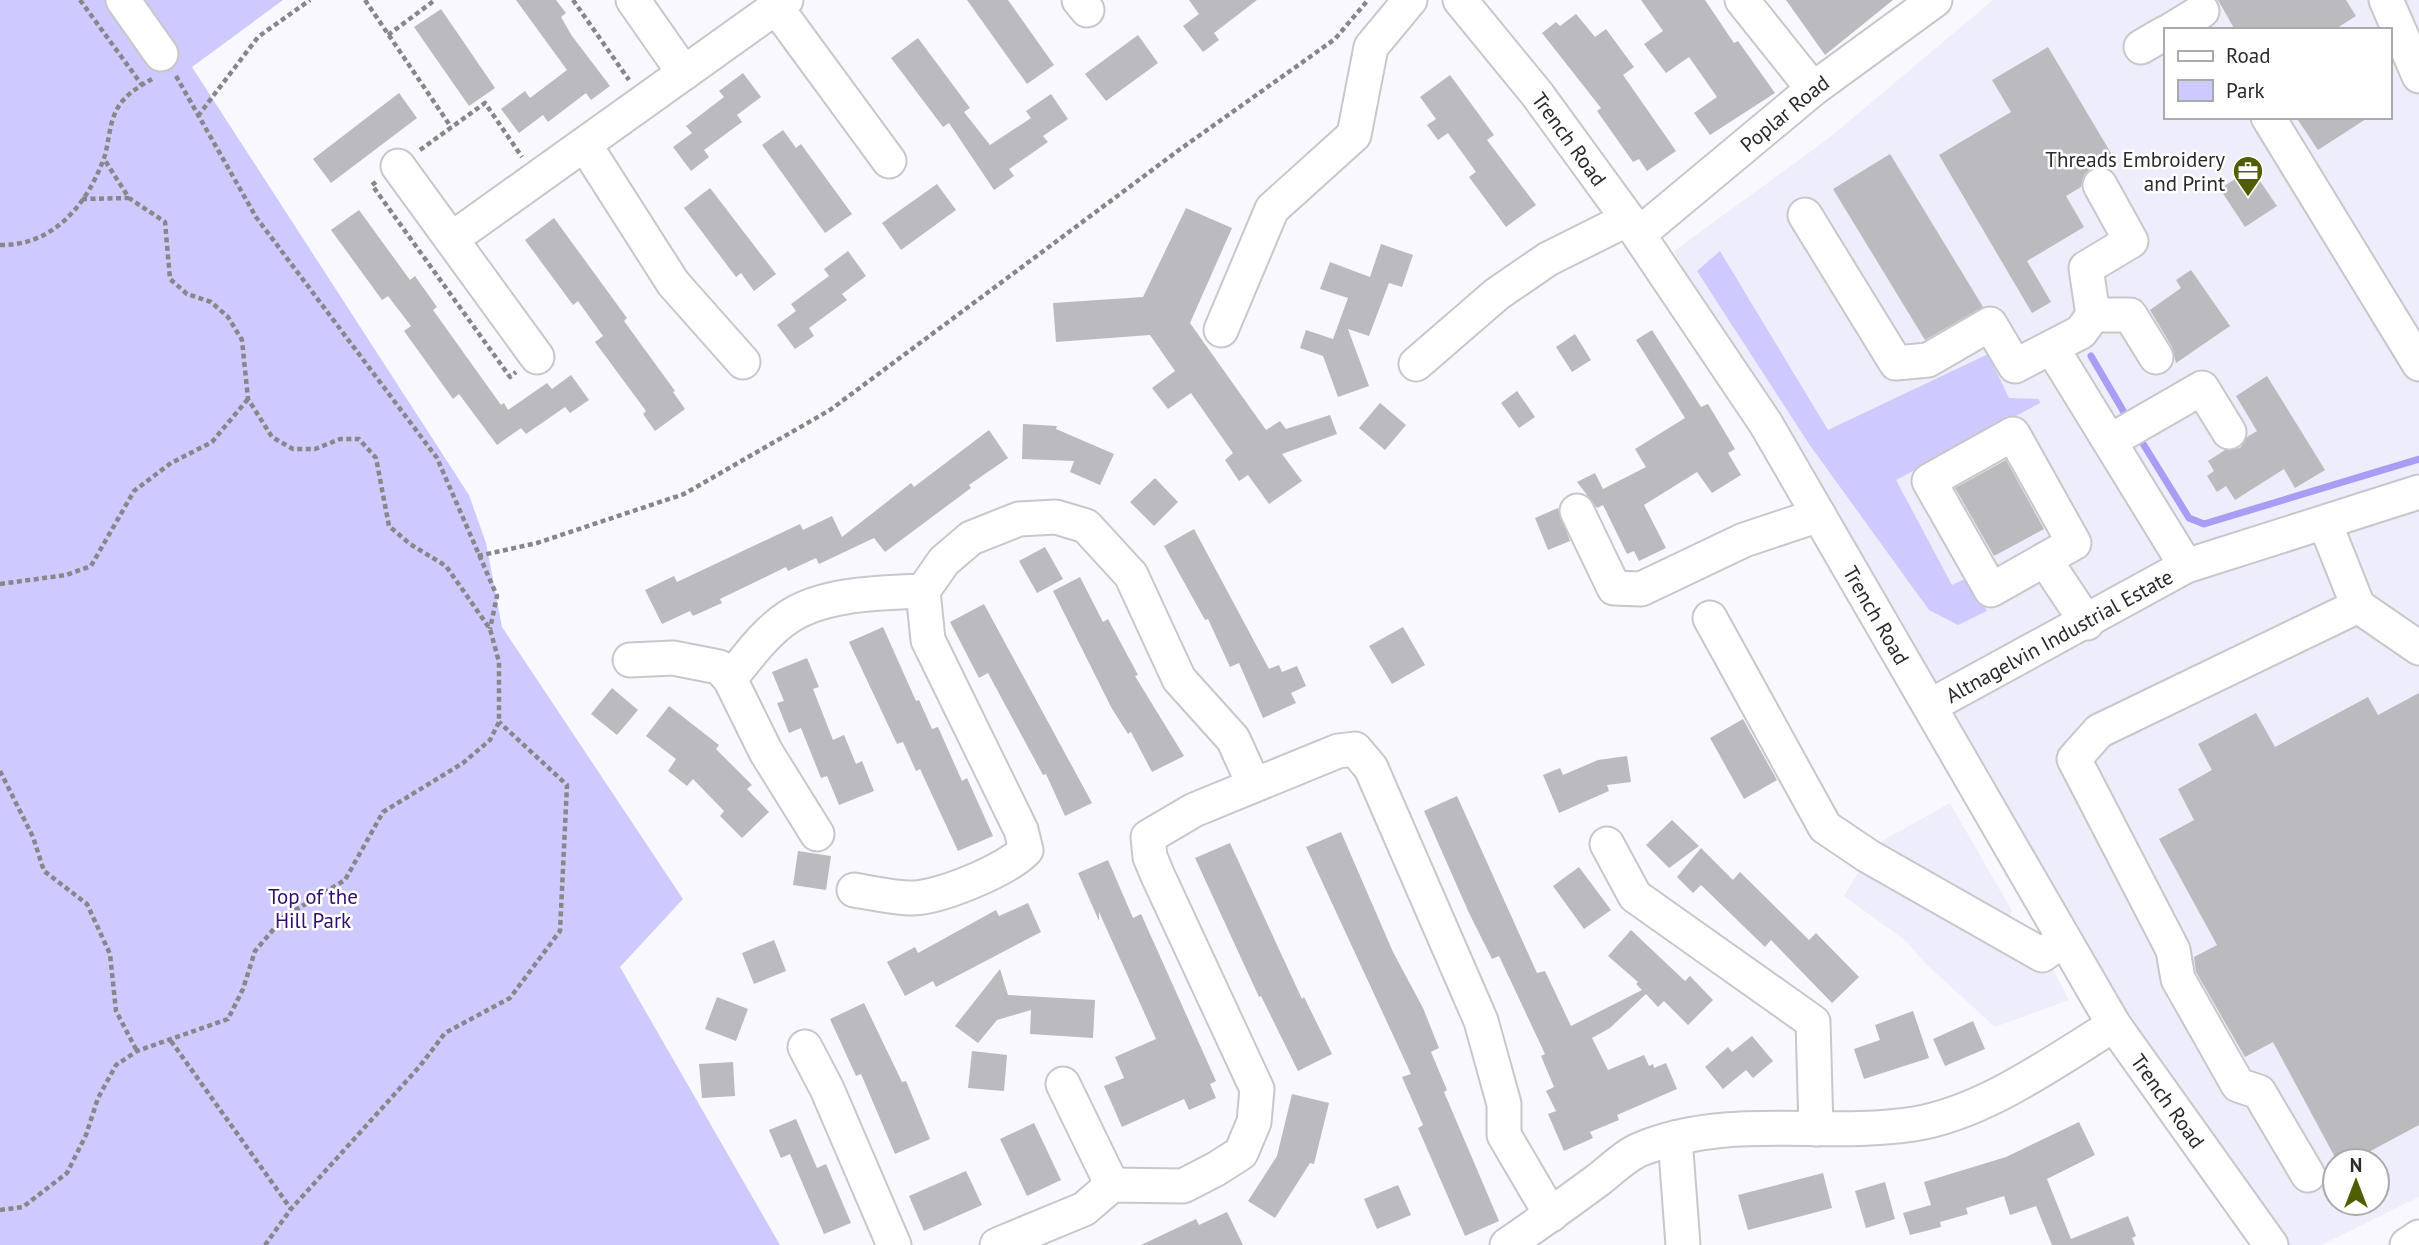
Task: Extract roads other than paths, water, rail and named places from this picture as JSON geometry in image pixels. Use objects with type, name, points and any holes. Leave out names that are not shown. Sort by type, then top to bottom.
[{"type":"street","points":[[122,0],[164,65]]},
{"type":"street","points":[[633,0],[684,73]]},
{"type":"street","points":[[1221,330],[1272,209],[1354,135],[1371,47],[1410,0]]},
{"type":"street","name":"Trench Road","points":[[1460,0],[1537,94],[1633,226],[1766,425],[2114,1025],[2270,1245]]},
{"type":"street","points":[[1742,0],[1813,89]]},
{"type":"street","name":"Poplar Road","points":[[1416,364],[1497,294],[1548,259],[1633,226],[1935,0]]},
{"type":"street","points":[[453,238],[781,4],[889,161]]},
{"type":"street","points":[[2400,6],[2419,76]]},
{"type":"street","points":[[2175,28],[2203,14]]},
{"type":"street","points":[[2269,119],[2419,365]]},
{"type":"street","points":[[584,145],[673,283],[743,362]]},
{"type":"street","points":[[398,166],[453,238],[537,357]]},
{"type":"street","points":[[1805,215],[1896,363],[1928,360],[1990,324],[2015,366],[2081,332],[2093,316],[2085,268],[2131,241],[2100,186]]},
{"type":"street","points":[[2093,316],[2130,315],[2156,357]]},
{"type":"street","name":"Altnagelvin Industrial Estate","points":[[2052,348],[2186,566]]},
{"type":"street","points":[[2110,442],[2202,388],[2229,432]]},
{"type":"street","points":[[2013,434],[2074,543],[2045,560],[1991,590],[1929,481],[2013,434]]},
{"type":"street","name":"Altnagelvin Industrial Estate","points":[[1930,706],[2087,623],[2186,566],[2419,492]]},
{"type":"street","points":[[1577,511],[1614,588],[1641,589],[1744,540],[1819,514]]},
{"type":"street","points":[[854,890],[910,898],[943,891],[1013,863],[1026,850],[1021,830],[928,640],[923,591],[944,561],[971,538],[1019,519],[1056,517],[1086,526],[1131,575],[1179,679],[1233,738],[1254,785]]},
{"type":"street","points":[[2325,523],[2357,606],[2419,648]]},
{"type":"street","points":[[2045,560],[2087,623]]},
{"type":"street","points":[[730,679],[758,644],[790,616],[828,601],[923,591]]},
{"type":"street","points":[[2308,1175],[2259,1092],[2238,1085],[2178,979],[2173,950],[2074,760],[2099,731],[2357,606]]},
{"type":"street","points":[[1710,618],[1825,827],[1868,856],[2042,955],[2063,940]]},
{"type":"street","points":[[630,660],[694,660],[719,667],[730,679],[766,752],[817,834]]},
{"type":"street","points":[[997,1245],[1084,1209],[1112,1185],[1183,1186],[1241,1153],[1254,1122],[1257,1089],[1158,876],[1150,857],[1148,837],[1194,810],[1338,751],[1355,749],[1371,768],[1481,1021],[1504,1104],[1504,1135],[1551,1215]]},
{"type":"street","points":[[1607,844],[1635,896],[1813,1022],[1816,1129]]},
{"type":"street","points":[[1507,1245],[1638,1150],[1675,1138],[1735,1128],[1816,1129],[1915,1124],[1964,1109],[2010,1087],[2114,1025]]},
{"type":"street","points":[[805,1047],[827,1088],[894,1245]]},
{"type":"street","points":[[1063,1084],[1112,1185]]},
{"type":"street","points":[[1675,1138],[1683,1245]]},
{"type":"street","points":[[2407,1245],[2419,1237]]},
{"type":"waterway","points":[[2091,356],[2125,414]]},
{"type":"waterway","points":[[2142,442],[2189,518],[2204,524],[2419,459]]},
{"type":"place","name":"Threads Embroidery and Print","points":[[2248,198]]},
{"type":"park label","name":"Top of the Hill Park","points":[[313,908]]}]
